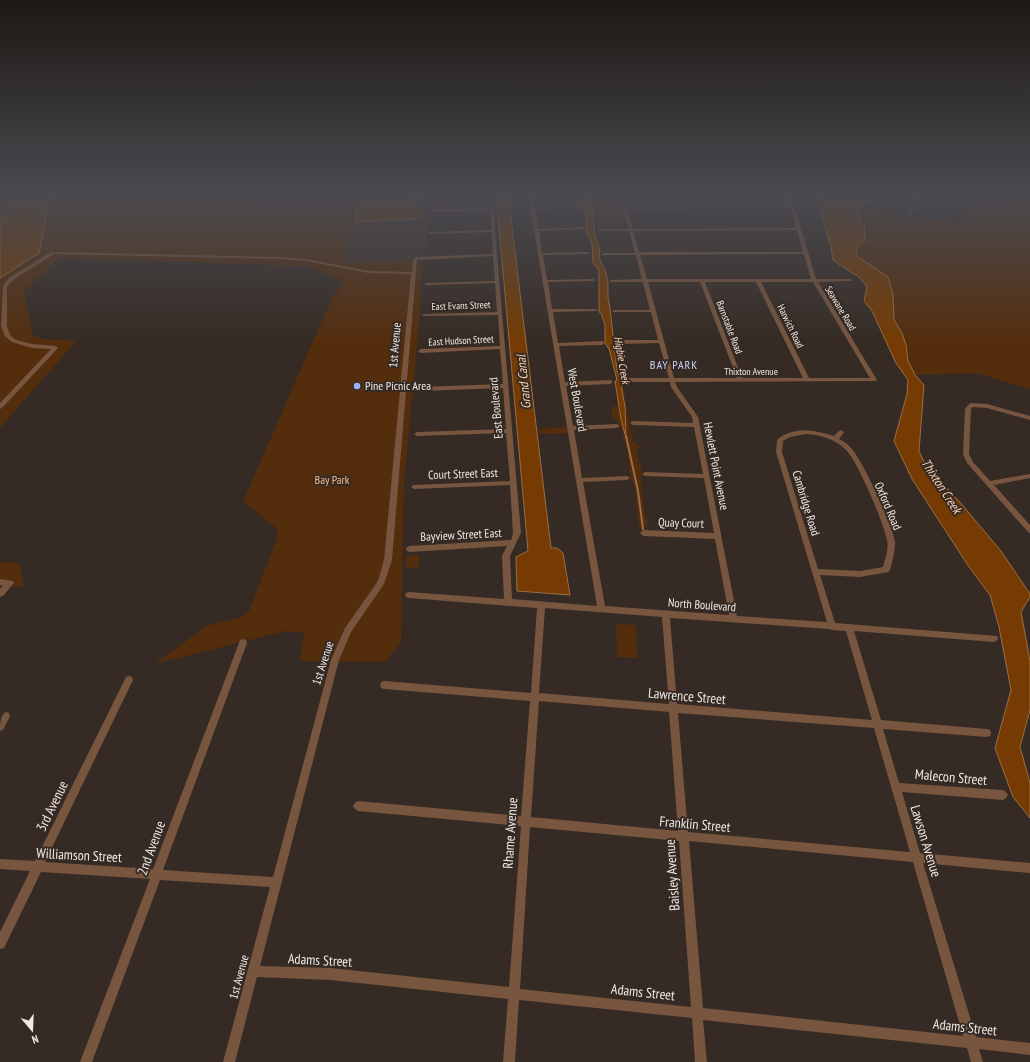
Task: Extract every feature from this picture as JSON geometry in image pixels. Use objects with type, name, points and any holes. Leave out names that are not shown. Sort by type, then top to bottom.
[{"type":"street","name":"East Boulevard","points":[[494,244],[517,533],[516,539],[512,543],[506,556],[508,602]]},
{"type":"street","name":"West Boulevard","points":[[538,244],[602,610]]},
{"type":"street","name":"Hewlett Point Avenue","points":[[635,244],[677,393],[694,413],[734,619]]},
{"type":"street","name":"Seawane Road","points":[[803,244],[814,280],[874,380]]},
{"type":"street","points":[[0,407],[55,348],[21,343],[14,341],[8,336],[4,326],[5,286],[11,278],[53,253],[282,258],[306,260],[369,272],[413,273],[416,258],[495,255]]},
{"type":"street","points":[[540,254],[588,253]]},
{"type":"street","points":[[603,254],[805,253]]},
{"type":"street","name":"1st Avenue","points":[[229,1062],[335,660],[348,630],[381,582],[388,560],[413,273]]},
{"type":"street","points":[[545,281],[592,280]]},
{"type":"street","name":"Harwich Road","points":[[758,280],[807,380]]},
{"type":"street","points":[[611,281],[850,280]]},
{"type":"street","name":"Barnstable Road","points":[[702,281],[740,380]]},
{"type":"street","points":[[426,284],[497,282]]},
{"type":"street","points":[[550,311],[596,310]]},
{"type":"street","points":[[614,311],[654,311]]},
{"type":"street","name":"East Evans Street","points":[[424,315],[499,313]]},
{"type":"street","points":[[619,342],[662,341]]},
{"type":"street","points":[[556,345],[602,344]]},
{"type":"street","name":"East Hudson Street","points":[[421,351],[502,347]]},
{"type":"street","name":"Thixton Avenue","points":[[628,380],[874,380]]},
{"type":"street","points":[[563,384],[610,382]]},
{"type":"street","points":[[420,389],[505,386]]},
{"type":"street","points":[[1030,418],[987,406],[971,405],[968,409],[966,454],[970,463],[1030,530]]},
{"type":"street","points":[[633,423],[697,425]]},
{"type":"street","points":[[571,428],[617,426]]},
{"type":"street","points":[[417,434],[509,431]]},
{"type":"street","points":[[835,439],[841,432]]},
{"type":"street","name":"Cambridge Road","points":[[832,626],[781,460],[779,443],[780,440],[785,437],[800,433],[817,433],[835,439]]},
{"type":"street","name":"Oxford Road","points":[[816,572],[860,574],[886,570],[891,550],[890,537],[858,462],[848,448],[835,439]]},
{"type":"street","points":[[645,474],[707,476]]},
{"type":"street","points":[[989,484],[1030,476]]},
{"type":"street","points":[[580,480],[627,478]]},
{"type":"street","name":"Court Street East","points":[[414,487],[513,482]]},
{"type":"street","name":"Quay Court","points":[[644,533],[718,536]]},
{"type":"street","name":"Bayview Street East","points":[[410,549],[512,543]]},
{"type":"street","points":[[0,594],[3,585]]},
{"type":"street","name":"North Boulevard","points":[[409,596],[994,638]]},
{"type":"street","name":"Rhame Avenue","points":[[509,1062],[541,606]]},
{"type":"street","name":"Baisley Avenue","points":[[666,615],[701,1062]]},
{"type":"street","name":"Lawson Avenue","points":[[849,628],[977,1062]]},
{"type":"street","name":"2nd Avenue","points":[[86,1062],[243,643]]},
{"type":"street","name":"3rd Avenue","points":[[0,944],[129,680]]},
{"type":"street","name":"Lawrence Street","points":[[384,685],[987,732]]},
{"type":"street","points":[[0,727],[6,716]]},
{"type":"street","name":"Malecon Street","points":[[896,786],[1003,796]]},
{"type":"street","name":"Franklin Street","points":[[358,806],[1030,868]]},
{"type":"street","name":"Williamson Street","points":[[0,864],[276,882]]},
{"type":"street","name":"Adams Street","points":[[253,971],[331,974],[971,1043],[1030,1048]]},
{"type":"shaded area","points":[[347,244],[426,244],[425,256],[422,262],[340,263]]},
{"type":"green space","name":"Bay Park","points":[[41,244],[347,244],[340,263],[422,262],[420,312],[404,482],[401,642],[386,662],[300,661],[304,633],[285,631],[154,664],[207,626],[242,617],[249,611],[278,536],[277,530],[273,525],[243,502],[330,302],[344,281],[307,266],[60,258],[24,291],[33,335],[43,339],[76,341],[0,428],[0,278],[39,253]]},
{"type":"green space","points":[[862,244],[1030,244],[1030,389],[976,373],[915,375],[908,361],[906,345],[902,333],[894,320],[893,294],[888,278],[857,256],[856,250]]},
{"type":"green space","points":[[618,373],[628,381],[623,387],[633,440],[638,446],[642,446],[636,452],[642,471],[641,486],[645,514],[648,523],[642,531],[639,525],[635,488],[631,479],[627,448],[620,425],[612,415],[612,406],[619,407],[626,436],[625,407]]},
{"type":"green space","points":[[567,427],[568,433],[539,434],[538,429]]},
{"type":"green space","points":[[419,555],[419,567],[406,568],[406,556]]},
{"type":"green space","points":[[0,562],[19,563],[24,587],[0,586]]},
{"type":"green space","points":[[616,624],[636,625],[637,658],[617,657]]},
{"type":"water","points":[[0,244],[41,244],[39,253],[0,278]]},
{"type":"water","name":"Grand Canal","points":[[500,244],[514,244],[551,548],[557,548],[563,553],[570,595],[517,591],[516,557],[528,551]]},
{"type":"water","points":[[592,244],[598,244],[600,251],[599,257],[606,273],[608,283],[608,297],[617,371],[620,378],[625,407],[626,438],[621,419],[615,381],[617,380],[609,349],[605,343],[605,325],[601,313],[599,312],[599,270],[593,263]]},
{"type":"water","name":"Thixton Creek","points":[[830,244],[862,244],[856,250],[857,256],[888,277],[893,294],[894,320],[902,333],[906,345],[908,361],[915,375],[924,385],[919,451],[926,466],[958,500],[1001,551],[1030,594],[1030,597],[1021,612],[1030,661],[1030,710],[1020,747],[1030,783],[1030,818],[1013,797],[995,748],[1011,690],[999,627],[990,595],[969,567],[912,479],[894,441],[907,394],[908,380],[896,363],[872,311],[864,301],[867,287],[858,276],[833,260]]},
{"type":"waterway","name":"Higbie Creek","points":[[626,436],[638,491],[643,529]]},
{"type":"place","name":"Pine Picnic Area","points":[[357,386]]},
{"type":"district","name":"BAY PARK","points":[[674,365]]}]
